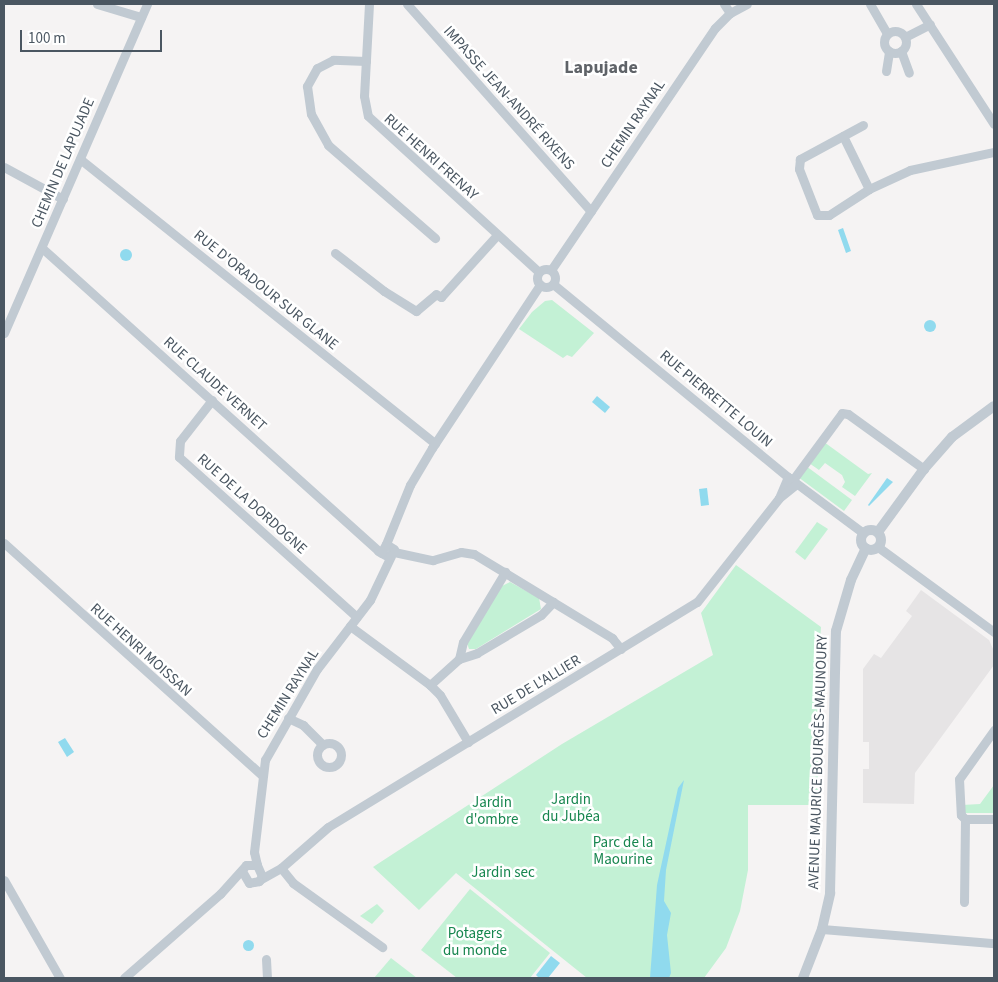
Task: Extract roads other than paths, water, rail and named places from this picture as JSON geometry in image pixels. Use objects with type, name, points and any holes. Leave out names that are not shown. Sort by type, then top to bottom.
[{"type":"street","points":[[96,4],[141,17]]},
{"type":"street","name":"CHEMIN DE LAPUJADE","points":[[4,333],[7,315],[42,248],[147,4]]},
{"type":"street","name":"RUE HENRI FRENAY","points":[[369,4],[364,96],[368,116],[539,272]]},
{"type":"street","name":"IMPASSE JEAN-ANDRÉ RIXENS","points":[[407,4],[591,210]]},
{"type":"street","points":[[724,4],[730,13]]},
{"type":"street","name":"CHEMIN RAYNAL","points":[[551,270],[715,28],[730,13],[747,4]]},
{"type":"street","points":[[870,4],[887,34],[884,43],[889,51],[886,71]]},
{"type":"street","points":[[916,4],[994,124]]},
{"type":"street","points":[[909,73],[901,51],[905,37],[930,24]]},
{"type":"street","points":[[887,34],[895,31],[905,37]]},
{"type":"street","points":[[889,51],[901,51]]},
{"type":"street","points":[[366,61],[333,60],[317,68],[307,86],[311,114],[328,145],[435,238]]},
{"type":"street","points":[[863,125],[800,159],[799,170],[813,210],[817,215],[829,215],[869,190],[923,166],[994,152]]},
{"type":"street","points":[[843,136],[869,190]]},
{"type":"street","name":"RUE D'ORADOUR SUR GLANE","points":[[80,159],[435,443]]},
{"type":"street","points":[[4,167],[63,199]]},
{"type":"street","points":[[335,253],[384,291],[416,311],[436,294],[441,297],[497,235]]},
{"type":"street","name":"RUE CLAUDE VERNET","points":[[42,248],[368,540],[387,550],[433,560],[467,552],[505,572],[612,638],[622,649]]},
{"type":"street","points":[[551,270],[554,274],[553,284],[540,285],[537,276],[539,272],[551,270]]},
{"type":"street","name":"RUE PIERRETTE LOUIN","points":[[553,284],[792,481],[863,533]]},
{"type":"street","name":"CHEMIN RAYNAL","points":[[124,978],[227,888],[244,868],[254,842],[262,775],[271,747],[317,669],[357,617],[383,574],[394,526],[410,485],[435,443],[540,285]]},
{"type":"street","name":"RUE DE LA DORDOGNE","points":[[212,400],[180,441],[179,457],[357,617]]},
{"type":"street","points":[[878,532],[924,469],[952,437],[994,406]]},
{"type":"street","name":"RUE DE L'ALLIER","points":[[261,879],[281,868],[328,827],[698,602],[842,414],[848,414],[924,469]]},
{"type":"street","points":[[878,532],[872,530],[863,533],[861,543],[866,548],[878,547],[994,632]]},
{"type":"street","points":[[878,532],[881,541],[878,547]]},
{"type":"street","name":"RUE HENRI MOISSAN","points":[[4,543],[262,775]]},
{"type":"street","name":"AVENUE MAURICE BOURGÈS-MAUNOURY","points":[[803,978],[822,929],[832,870],[836,631],[851,580],[866,548]]},
{"type":"street","points":[[458,659],[463,642],[505,572]]},
{"type":"street","points":[[430,685],[458,659],[478,653],[541,615],[553,602]]},
{"type":"street","points":[[350,626],[430,685],[440,695],[468,742]]},
{"type":"street","points":[[288,718],[303,725],[323,745]]},
{"type":"street","points":[[964,902],[963,817],[959,778],[994,730]]},
{"type":"street","points":[[963,817],[994,819]]},
{"type":"street","name":"CHEMIN RAYNAL","points":[[227,888],[246,882],[255,883],[261,879],[254,842]]},
{"type":"street","points":[[246,882],[244,868],[259,866],[281,868],[293,883],[382,947]]},
{"type":"street","points":[[4,880],[60,978]]},
{"type":"street","points":[[822,929],[994,943]]},
{"type":"street","points":[[266,959],[267,978]]},
{"type":"water","points":[[843,228],[851,251],[846,253],[838,230]]},
{"type":"water","points":[[124,249],[128,249],[132,255],[128,261],[124,261],[120,257],[120,253]]},
{"type":"water","points":[[928,320],[932,320],[936,326],[932,332],[928,332],[924,328],[924,324]]},
{"type":"water","points":[[597,396],[610,407],[605,413],[592,402]]},
{"type":"water","points":[[887,478],[893,482],[869,506],[868,505]]},
{"type":"water","points":[[707,488],[709,505],[701,506],[699,489]]},
{"type":"water","points":[[65,738],[74,752],[67,757],[58,742]]},
{"type":"water","points":[[684,780],[666,870],[664,901],[671,913],[667,935],[671,973],[669,978],[650,978],[657,885],[678,788]]},
{"type":"water","points":[[248,939],[254,945],[248,951],[242,945]]},
{"type":"water","points":[[551,956],[560,963],[548,978],[539,978],[536,975]]},
{"type":"district","name":"Lapujade","points":[[601,68]]},
{"type":"park label","name":"Jardin du Jubéa","points":[[571,808]]},
{"type":"park label","name":"Jardin d'ombre","points":[[492,810]]},
{"type":"park label","name":"Parc de la Maourine","points":[[623,850]]},
{"type":"park label","name":"Jardin sec","points":[[503,873]]},
{"type":"park label","name":"Potagers du monde","points":[[475,942]]}]
